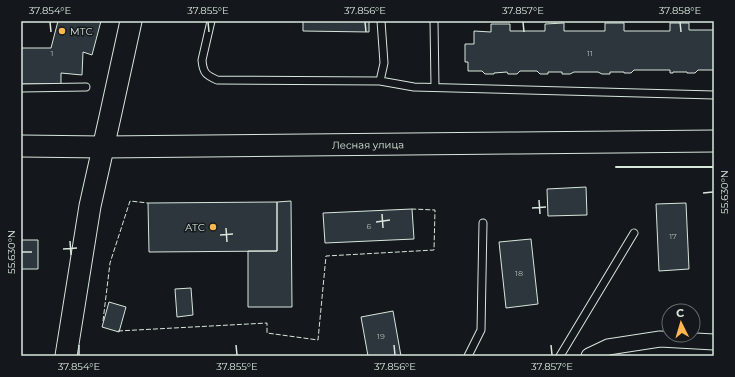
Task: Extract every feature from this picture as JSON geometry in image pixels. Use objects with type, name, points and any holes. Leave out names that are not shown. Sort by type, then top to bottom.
[{"type":"street","points":[[66,356],[90,206],[131,21]]},
{"type":"street","name":"Лесная улица","points":[[21,146],[533,143],[714,140]]},
{"type":"street","points":[[589,356],[608,347],[660,339],[714,342]]},
{"type":"lane","points":[[211,21],[202,66],[204,73],[217,80],[380,80],[414,87],[714,95]]},
{"type":"lane","points":[[380,80],[384,63],[381,21]]},
{"type":"lane","points":[[434,21],[435,87]]},
{"type":"lane","points":[[21,88],[86,86]]},
{"type":"lane","points":[[468,356],[481,330],[483,223]]},
{"type":"lane","points":[[560,356],[634,233]]},
{"type":"building","points":[[58,21],[101,21],[92,55],[83,52],[82,75],[61,73],[61,84],[21,84],[21,48],[51,48]]},
{"type":"building","points":[[303,21],[369,21],[369,32],[303,31]]},
{"type":"building","points":[[564,23],[564,31],[605,31],[605,23],[624,23],[624,31],[670,31],[670,23],[689,23],[689,30],[714,30],[714,70],[698,70],[695,73],[670,73],[670,70],[634,70],[631,73],[610,72],[610,74],[602,74],[598,72],[574,72],[570,74],[562,74],[562,72],[548,72],[548,74],[540,74],[537,71],[520,71],[517,74],[508,74],[507,72],[485,74],[482,71],[468,71],[468,62],[465,62],[465,44],[474,44],[474,31],[491,32],[491,24],[510,24],[510,31],[545,31],[545,24]]},
{"type":"building","points":[[586,187],[587,215],[548,216],[547,189]]},
{"type":"building","points":[[291,201],[292,307],[248,307],[248,251],[277,251],[277,202]]},
{"type":"building","name":"АТС","points":[[277,202],[277,251],[149,252],[148,203]]},
{"type":"building","points":[[686,203],[689,269],[659,271],[656,204]]},
{"type":"building","points":[[412,209],[414,239],[325,243],[323,213]]},
{"type":"building","points":[[531,239],[538,304],[506,308],[499,242]]},
{"type":"building","points":[[21,240],[38,240],[38,269],[21,269]]},
{"type":"building","points":[[191,288],[193,315],[177,317],[175,289]]},
{"type":"building","points":[[109,302],[126,307],[119,332],[102,327]]},
{"type":"building","points":[[393,311],[401,356],[368,356],[361,317]]},
{"type":"fence","points":[[103,321],[110,263],[130,201],[148,203]]},
{"type":"fence","points":[[118,331],[267,323],[267,333],[318,340],[326,256],[434,250],[435,210],[412,209]]},
{"type":"wall","points":[[616,167],[714,167]]},
{"type":"place","name":"МТС","points":[[62,31]]},
{"type":"place","name":"АТС","points":[[213,227]]}]
